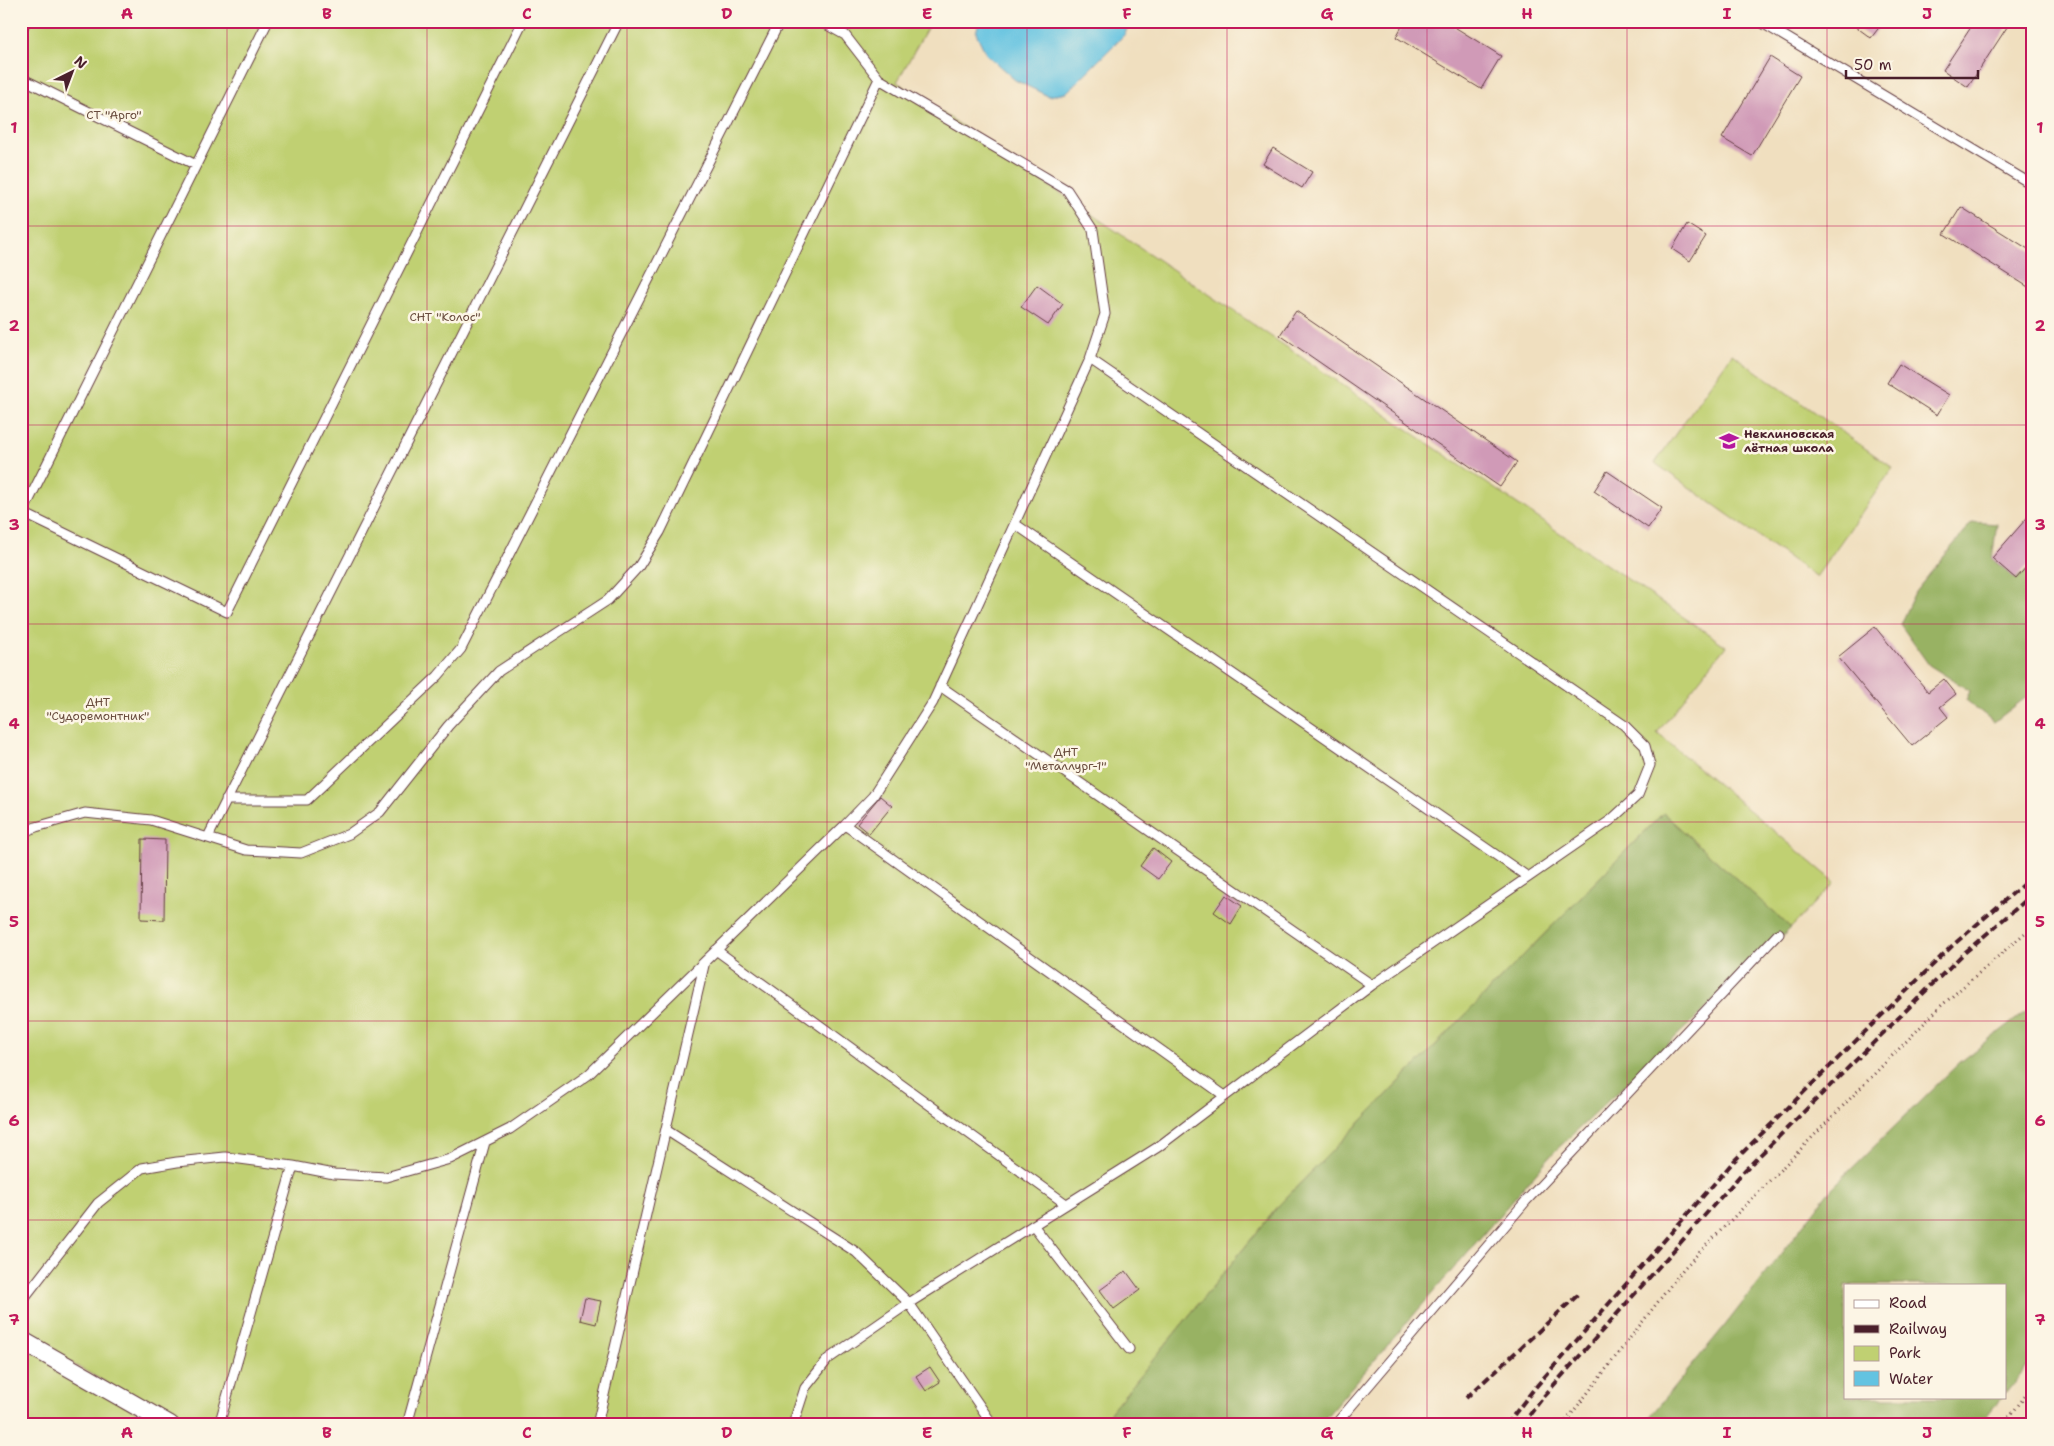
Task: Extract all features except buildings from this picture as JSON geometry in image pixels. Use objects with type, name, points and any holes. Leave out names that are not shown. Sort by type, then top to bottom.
[{"type":"street","points":[[21,1340],[170,1425]]},
{"type":"lane","points":[[21,31],[26,21]]},
{"type":"lane","points":[[268,21],[22,512],[227,612],[522,21]]},
{"type":"lane","points":[[208,837],[619,21]]},
{"type":"lane","points":[[226,800],[307,800],[438,676],[461,650],[780,21]]},
{"type":"lane","points":[[21,1302],[98,1203],[142,1168],[225,1157],[293,1166],[334,1174],[386,1176],[450,1159],[510,1129],[588,1075],[873,796],[933,702],[1090,359],[1106,314],[1093,230],[1067,190],[879,78],[845,35],[820,21]]},
{"type":"lane","points":[[1759,21],[2033,184]]},
{"type":"lane","points":[[21,78],[196,165]]},
{"type":"lane","points":[[21,833],[85,813],[152,820],[246,850],[301,853],[349,834],[380,812],[448,726],[499,671],[608,600],[639,566],[660,532],[879,78]]},
{"type":"lane","points":[[793,1425],[805,1388],[828,1359],[909,1303],[1158,1147],[1372,985],[1611,820],[1638,795],[1650,765],[1645,746],[1624,725],[1090,359]]},
{"type":"lane","points":[[1014,524],[1528,877]]},
{"type":"lane","points":[[940,686],[1372,985]]},
{"type":"lane","points":[[844,825],[1225,1096]]},
{"type":"lane","points":[[1335,1425],[1526,1201],[1779,933]]},
{"type":"lane","points":[[716,950],[1066,1204]]},
{"type":"lane","points":[[597,1425],[705,961]]},
{"type":"lane","points":[[666,1130],[856,1252],[909,1303],[992,1425]]},
{"type":"lane","points":[[407,1425],[485,1142]]},
{"type":"lane","points":[[219,1425],[293,1166]]},
{"type":"lane","points":[[1033,1225],[1129,1349]]},
{"type":"path","points":[[1563,1425],[1684,1268],[1940,1006],[2033,926]]},
{"type":"path","points":[[2003,1425],[2033,1386]]},
{"type":"green space","name":"ДНТ \"Металлург-1\"","points":[[21,21],[931,21],[897,82],[1726,646],[1657,733],[1835,882],[1791,928],[1663,813],[1280,1204],[1100,1425],[182,1425],[21,1335]]},
{"type":"green space","points":[[1732,354],[1893,468],[1816,577],[1655,463]]},
{"type":"green space","points":[[1972,522],[1997,524],[1992,559],[2016,579],[2033,567],[2033,692],[1994,722],[1966,700],[1970,691],[1929,665],[1900,624],[1915,592]]},
{"type":"green space","points":[[1663,813],[1791,928],[1554,1152],[1319,1425],[1100,1425],[1280,1204]]},
{"type":"green space","points":[[2033,1006],[2033,1360],[2006,1393],[2006,1284],[1844,1284],[1844,1398],[2001,1398],[1979,1425],[1643,1425],[1723,1328],[1832,1188],[1959,1063]]},
{"type":"green space","points":[[21,1345],[159,1425],[21,1425]]},
{"type":"water","points":[[979,21],[1130,21],[1125,34],[1066,93],[1048,96],[1015,80],[986,54],[976,33]]},
{"type":"railway","points":[[1506,1425],[1534,1389],[1734,1161],[1952,946],[2033,876]]},
{"type":"railway","points":[[1522,1425],[1544,1396],[1745,1170],[1962,955],[2033,894]]},
{"type":"railway","points":[[1466,1398],[1580,1293]]},
{"type":"place","name":"Неклиновская лётная школа","points":[[1729,441]]},
{"type":"park label","name":"СТ \"Арго\"","points":[[114,115]]},
{"type":"park label","name":"СНТ \"Колос\"","points":[[445,317]]},
{"type":"park label","name":"ДНТ \"Судоремонтник\"","points":[[98,709]]}]
